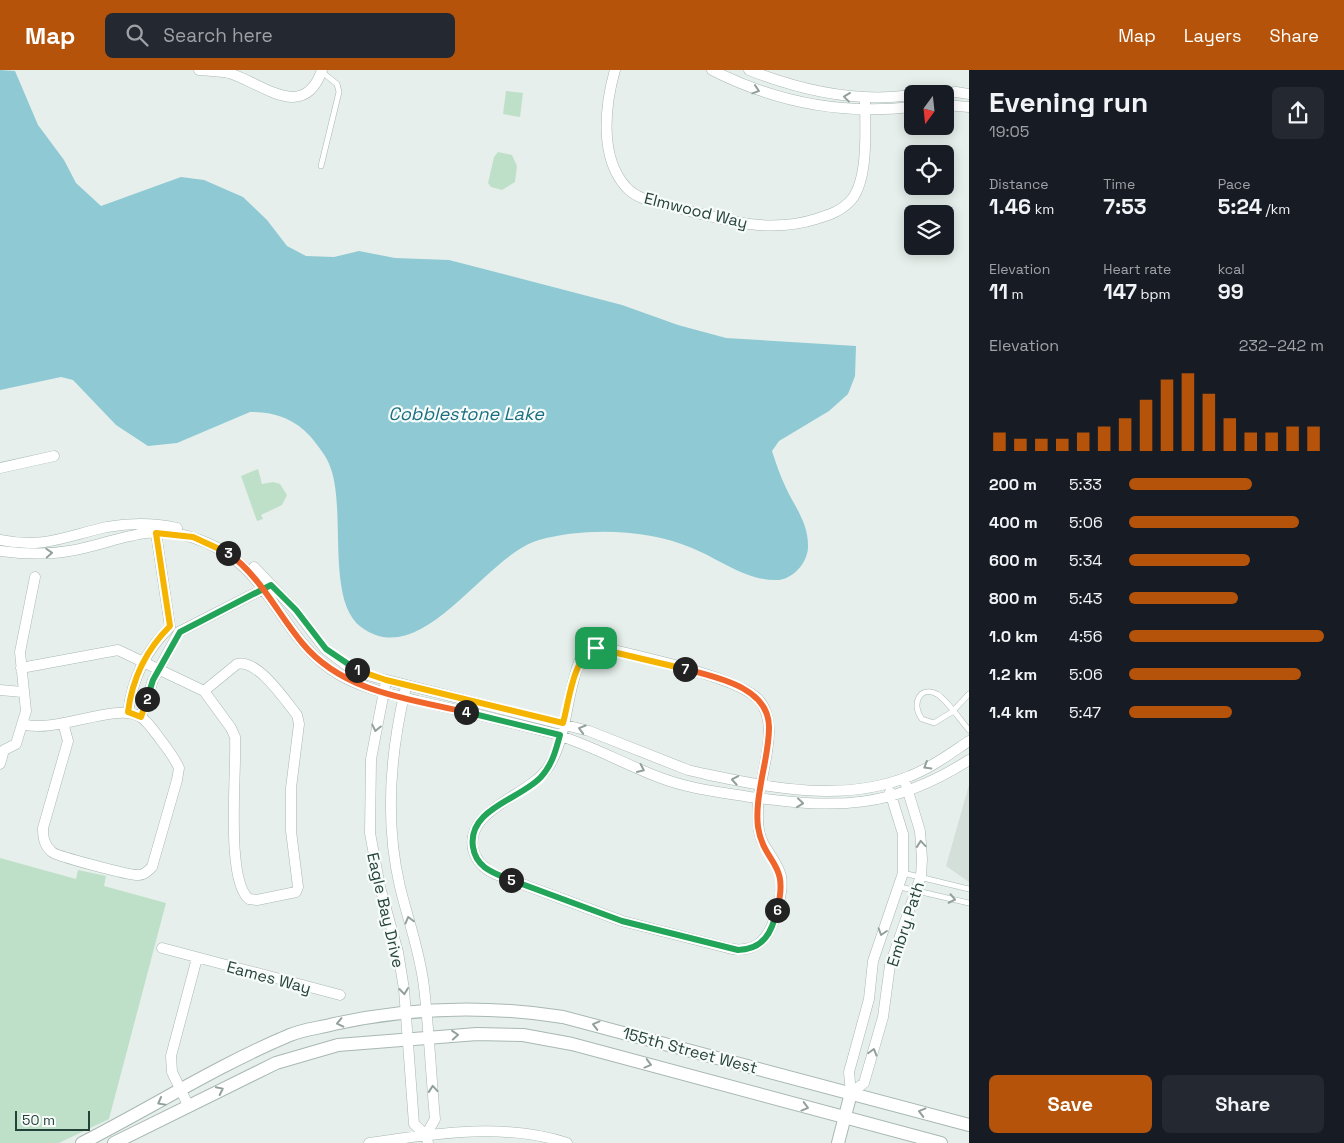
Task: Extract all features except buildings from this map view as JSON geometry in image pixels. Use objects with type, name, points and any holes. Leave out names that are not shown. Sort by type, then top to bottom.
[{"type":"street","points":[[199,70],[230,74],[265,90],[293,97],[307,94],[318,84],[322,71]]},
{"type":"street","name":"Elmwood Way","points":[[615,70],[609,91],[607,120],[609,150],[616,171],[626,188],[640,198],[732,222],[770,227],[796,226],[831,215],[844,207],[853,198],[860,182],[864,163],[865,110]]},
{"type":"street","points":[[712,70],[756,91],[828,108],[865,110],[904,108]]},
{"type":"street","points":[[749,70],[815,91],[865,99],[904,96]]},
{"type":"street","points":[[954,92],[969,94]]},
{"type":"street","points":[[865,99],[865,110]]},
{"type":"street","points":[[954,106],[969,107]]},
{"type":"street","points":[[0,468],[54,456]]},
{"type":"street","points":[[0,540],[38,543],[66,540],[107,528],[186,530],[214,540],[245,558],[268,587],[303,644],[316,658],[349,680],[403,698],[560,735],[674,782],[759,798],[819,805],[852,804],[909,792],[969,760]]},
{"type":"street","points":[[0,551],[37,554],[69,551],[129,534],[156,529]]},
{"type":"street","points":[[128,712],[135,680],[143,663],[152,647],[170,626],[156,529]]},
{"type":"street","points":[[66,540],[69,551]]},
{"type":"street","points":[[0,764],[2,749],[16,744],[26,711],[22,692],[20,652],[35,577]]},
{"type":"street","points":[[141,717],[159,669],[180,632],[268,587]]},
{"type":"street","points":[[268,587],[296,610],[326,649],[346,665],[367,675],[563,723],[597,734],[688,770],[761,784],[833,792],[864,789],[904,778],[969,741]]},
{"type":"street","points":[[170,626],[180,632]]},
{"type":"street","points":[[601,647],[707,675],[749,692],[759,700],[766,710],[770,729],[759,798],[760,834],[778,867],[782,886],[774,924],[765,939],[750,948],[738,950],[622,921],[495,874],[481,864],[475,854],[473,837],[480,821],[542,777],[553,759],[563,723],[579,664],[586,653],[601,647]]},
{"type":"street","points":[[316,658],[326,649]]},
{"type":"street","points":[[21,668],[118,650],[204,692],[235,736],[233,838],[242,890],[249,899],[257,900],[296,892],[298,887],[291,831],[291,788],[299,724],[297,715],[254,666],[248,663],[242,662],[231,668],[204,692]]},
{"type":"street","name":"Eagle Bay Drive","points":[[386,680],[370,759],[370,838],[380,887],[398,952],[406,1013],[406,1038],[414,1124],[427,1139],[435,1119],[426,1011],[418,951],[398,875],[391,813],[393,758],[406,686]]},
{"type":"street","points":[[0,690],[22,692]]},
{"type":"street","points":[[22,724],[35,728],[64,723],[128,712],[141,717],[166,747],[179,768],[152,867],[147,872],[139,875],[53,854],[46,845],[43,838],[43,828],[68,741],[64,723]]},
{"type":"street","name":"Embry Path","points":[[851,1093],[864,1083],[883,1017],[890,966],[921,876],[920,831],[904,778]]},
{"type":"street","name":"Embry Path","points":[[838,1143],[851,1093],[849,1072],[869,999],[873,961],[900,887],[903,873],[903,834],[887,784]]},
{"type":"street","name":"Eames Way","points":[[162,948],[340,995]]},
{"type":"street","points":[[188,1106],[172,1072],[172,1049],[197,958]]},
{"type":"street","name":"155th Street West","points":[[82,1143],[234,1062],[292,1034],[360,1018],[446,1008],[519,1010],[563,1017],[969,1125]]},
{"type":"street","name":"155th Street West","points":[[114,1143],[276,1063],[338,1045],[406,1038],[477,1034],[523,1035],[572,1044],[941,1143]]},
{"type":"street","points":[[369,1143],[507,1132],[551,1138],[567,1143]]},
{"type":"lane","points":[[321,166],[340,92],[337,84],[322,71]]},
{"type":"lane","points":[[969,694],[952,712],[934,723],[927,722],[918,714],[916,703],[923,694],[932,692],[943,698],[952,712],[969,730]]},
{"type":"lane","points":[[903,873],[969,889]]},
{"type":"lane","points":[[900,887],[969,903]]},
{"type":"shaded area","points":[[969,785],[969,882],[946,866]]},
{"type":"green space","points":[[506,91],[523,93],[520,117],[503,114]]},
{"type":"green space","points":[[498,152],[512,155],[517,166],[515,182],[502,190],[491,187],[488,183],[494,157]]},
{"type":"green space","points":[[258,469],[262,484],[273,482],[280,484],[287,495],[282,505],[261,515],[263,519],[257,521],[241,476]]},
{"type":"green space","points":[[0,858],[76,879],[78,870],[106,876],[104,886],[166,903],[109,1119],[59,1143],[0,1143]]},
{"type":"water","name":"Cobblestone Lake","points":[[0,70],[15,71],[38,125],[64,160],[76,183],[101,206],[181,177],[204,180],[243,197],[267,220],[287,246],[306,256],[334,257],[359,251],[395,258],[449,260],[622,305],[678,325],[726,338],[856,346],[855,376],[848,394],[829,411],[779,441],[772,451],[782,479],[806,529],[808,551],[806,558],[793,574],[787,577],[775,580],[764,579],[743,573],[692,548],[656,537],[616,532],[576,533],[539,540],[518,550],[430,624],[407,635],[384,637],[361,627],[350,615],[340,577],[337,508],[331,469],[319,447],[298,425],[283,417],[267,413],[250,412],[177,443],[148,446],[116,425],[73,380],[61,377],[0,390]]},
{"type":"route","points":[[596,648],[586,653],[580,660],[563,723],[367,675],[346,665],[326,649],[296,610],[271,585],[264,588],[180,632],[153,680],[141,717],[128,712],[135,680],[152,647],[170,626],[156,533],[166,532],[193,537],[227,553],[254,575],[264,588],[279,609],[303,644],[316,658],[336,674],[364,687],[384,693],[560,735],[553,759],[542,777],[484,816],[474,831],[473,848],[475,854],[481,864],[490,872],[622,921],[732,949],[738,950],[755,946],[765,939],[772,930],[782,892],[778,867],[763,842],[758,826],[759,798],[770,729],[766,710],[759,700],[749,692],[731,683],[601,647],[596,648]]}]
